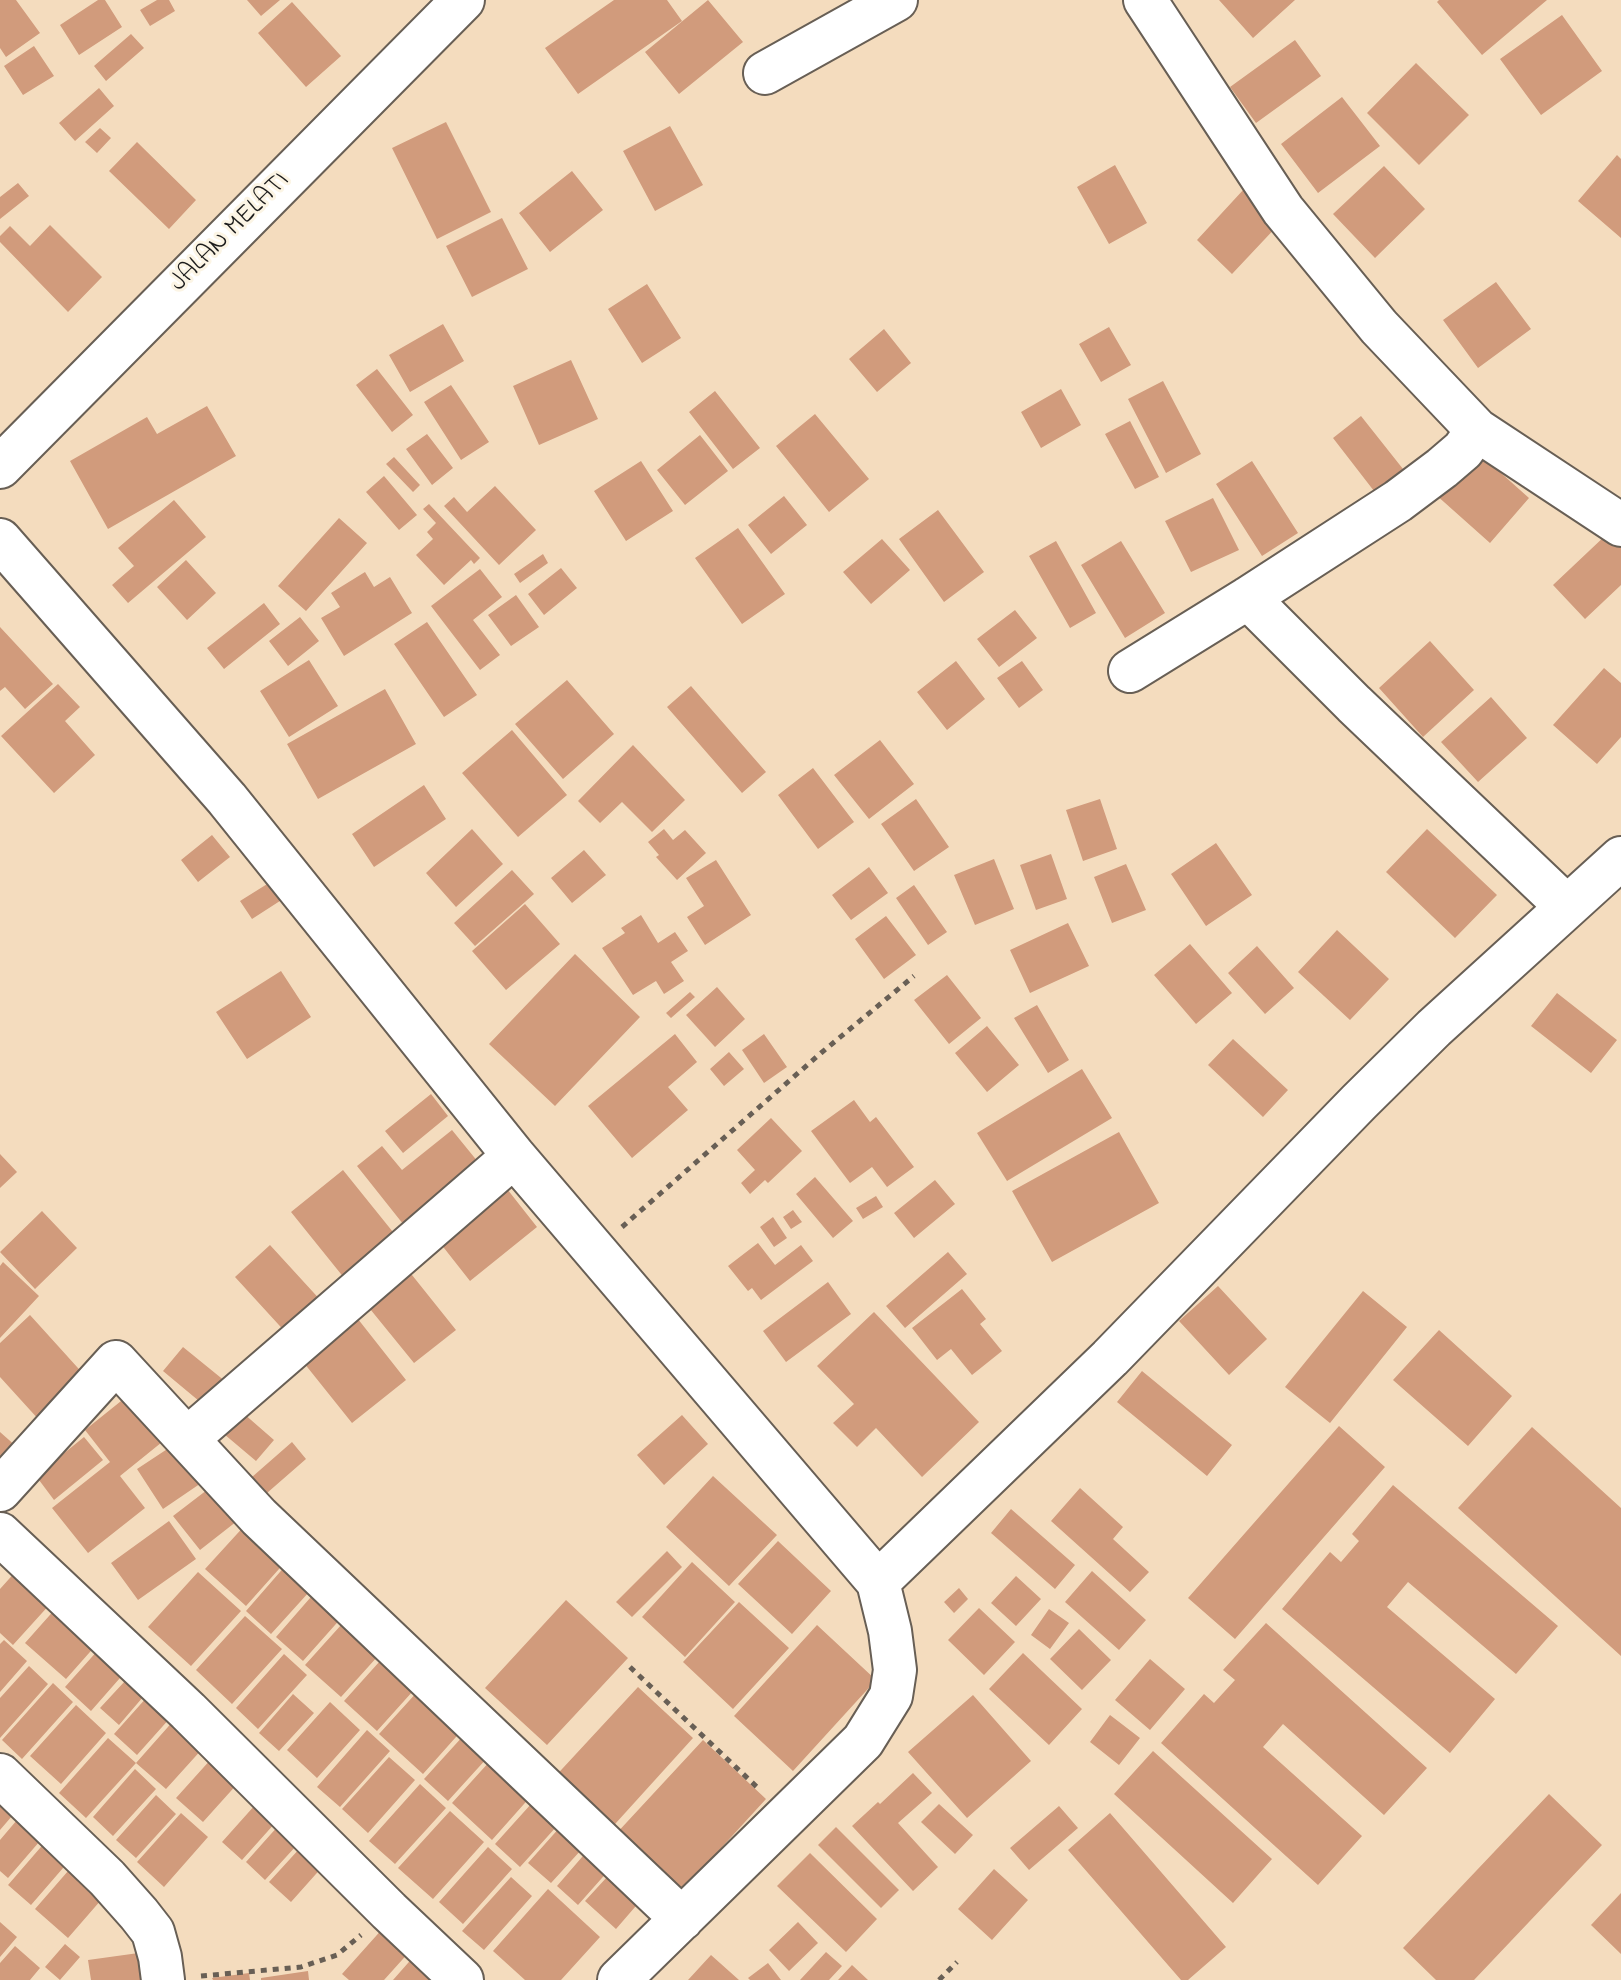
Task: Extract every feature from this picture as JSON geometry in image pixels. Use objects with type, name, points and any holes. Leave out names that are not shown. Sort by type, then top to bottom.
[{"type":"street","name":"JALAN MELATI","points":[[0,467],[463,0]]},
{"type":"street","points":[[765,73],[896,0]]},
{"type":"street","points":[[1145,0],[1283,210],[1379,327],[1477,430],[1621,525]]},
{"type":"street","points":[[1130,671],[1398,501],[1463,450],[1477,430]]},
{"type":"street","points":[[0,540],[227,799],[514,1156],[878,1582],[895,1670],[891,1696],[863,1741],[619,1980]]},
{"type":"street","points":[[1248,598],[1567,907]]},
{"type":"street","points":[[878,1582],[1110,1358],[1391,1070],[1621,858]]},
{"type":"street","points":[[187,1439],[514,1156]]},
{"type":"street","points":[[0,1490],[116,1362],[259,1517],[682,1919]]},
{"type":"street","points":[[0,1534],[188,1711],[462,1980]]},
{"type":"street","points":[[0,1775],[107,1878],[139,1914],[153,1932],[163,1980]]},
{"type":"path","points":[[594,1251],[914,976]]},
{"type":"path","points":[[630,1667],[786,1815]]},
{"type":"path","points":[[163,1980],[301,1967],[337,1955],[389,1911]]},
{"type":"path","points":[[939,1980],[957,1962]]},
{"type":"building","points":[[0,0],[16,0],[40,33],[6,57],[0,48]]},
{"type":"building","points":[[98,0],[105,0],[122,27],[79,55],[60,25]]},
{"type":"building","points":[[157,0],[169,0],[175,11],[150,26],[140,10]]},
{"type":"building","points":[[247,0],[280,0],[261,16]]},
{"type":"building","points":[[614,0],[667,0],[682,21],[578,94],[545,48]]},
{"type":"building","points":[[708,0],[743,42],[679,94],[645,52]]},
{"type":"building","points":[[1219,0],[1295,0],[1253,38]]},
{"type":"building","points":[[1547,0],[1482,55],[1437,2]]},
{"type":"building","points":[[292,2],[341,56],[306,87],[258,33]]},
{"type":"building","points":[[1562,15],[1602,71],[1541,115],[1500,59]]},
{"type":"building","points":[[131,34],[144,48],[106,81],[94,66]]},
{"type":"building","points":[[1295,40],[1321,76],[1256,123],[1230,87]]},
{"type":"building","points":[[34,46],[54,76],[23,95],[4,66]]},
{"type":"building","points":[[1416,63],[1469,115],[1419,165],[1367,113]]},
{"type":"building","points":[[99,88],[114,106],[75,141],[59,123]]},
{"type":"building","points":[[1342,97],[1380,146],[1318,193],[1281,144]]},
{"type":"building","points":[[446,122],[491,212],[437,239],[392,148]]},
{"type":"building","points":[[670,126],[703,185],[655,211],[623,151]]},
{"type":"building","points":[[100,128],[111,138],[97,153],[85,142]]},
{"type":"building","points":[[137,142],[196,200],[169,229],[109,171]]},
{"type":"building","points":[[1617,155],[1621,159],[1621,238],[1578,201]]},
{"type":"building","points":[[1115,165],[1147,223],[1109,244],[1077,187]]},
{"type":"building","points":[[1384,166],[1425,209],[1375,258],[1333,214]]},
{"type":"building","points":[[572,171],[603,210],[550,252],[519,213]]},
{"type":"building","points":[[18,183],[29,196],[0,219],[0,197]]},
{"type":"building","points":[[1244,189],[1280,223],[1232,274],[1197,240]]},
{"type":"building","points":[[502,218],[528,269],[472,297],[446,246]]},
{"type":"building","points":[[50,225],[102,277],[68,312],[0,242],[0,236],[10,226],[30,246]]},
{"type":"building","points":[[1496,282],[1531,329],[1478,368],[1443,320]]},
{"type":"building","points":[[647,284],[681,338],[642,363],[608,309]]},
{"type":"building","points":[[443,324],[464,361],[410,392],[389,355]]},
{"type":"building","points":[[1109,327],[1131,365],[1101,382],[1079,344]]},
{"type":"building","points":[[884,329],[911,363],[877,392],[849,359]]},
{"type":"building","points":[[571,360],[598,419],[539,445],[513,386]]},
{"type":"building","points":[[377,369],[413,415],[392,432],[356,385]]},
{"type":"building","points":[[1163,381],[1201,454],[1166,473],[1128,399]]},
{"type":"building","points":[[451,385],[489,442],[461,460],[424,402]]},
{"type":"building","points":[[1061,389],[1081,425],[1041,448],[1021,412]]},
{"type":"building","points":[[715,391],[760,448],[733,469],[689,412]]},
{"type":"building","points":[[207,406],[236,456],[108,529],[70,461],[147,417],[157,434]]},
{"type":"building","points":[[815,414],[869,479],[829,512],[776,446]]},
{"type":"building","points":[[1361,416],[1403,469],[1374,491],[1333,438]]},
{"type":"building","points":[[1130,421],[1159,477],[1135,489],[1105,434]]},
{"type":"building","points":[[427,434],[453,468],[432,485],[406,449]]},
{"type":"building","points":[[700,435],[728,471],[685,505],[657,470]]},
{"type":"building","points":[[1474,449],[1529,498],[1490,543],[1435,494]]},
{"type":"building","points":[[394,457],[420,485],[413,492],[386,464]]},
{"type":"building","points":[[641,461],[673,511],[626,541],[594,491]]},
{"type":"building","points":[[1252,461],[1298,533],[1262,556],[1216,484]]},
{"type":"building","points":[[384,476],[417,515],[399,530],[366,492]]},
{"type":"building","points":[[495,486],[536,530],[499,565],[444,506],[454,497],[467,512]]},
{"type":"building","points":[[784,496],[807,525],[771,554],[748,525]]},
{"type":"building","points":[[1213,498],[1239,550],[1191,572],[1165,521]]},
{"type":"building","points":[[174,500],[206,537],[128,603],[112,585],[134,566],[118,548]]},
{"type":"building","points":[[429,504],[480,558],[474,564],[471,560],[444,585],[416,555],[433,539],[427,532],[436,523],[423,509]]},
{"type":"building","points":[[938,510],[984,572],[944,602],[899,539]]},
{"type":"building","points":[[339,518],[367,543],[306,611],[278,586]]},
{"type":"building","points":[[738,528],[785,594],[742,624],[695,558]]},
{"type":"building","points":[[1607,534],[1621,548],[1621,585],[1585,619],[1553,585]]},
{"type":"building","points":[[882,539],[910,570],[871,604],[843,572]]},
{"type":"building","points":[[1056,541],[1096,613],[1070,628],[1029,556]]},
{"type":"building","points":[[1121,541],[1165,613],[1125,638],[1081,565]]},
{"type":"building","points":[[543,554],[548,563],[520,583],[514,574]]},
{"type":"building","points":[[186,560],[216,593],[187,620],[157,587]]},
{"type":"building","points":[[561,568],[577,588],[544,615],[528,594]]},
{"type":"building","points":[[480,569],[502,597],[473,620],[500,655],[480,670],[431,606]]},
{"type":"building","points":[[365,572],[374,587],[390,577],[412,613],[344,656],[321,618],[340,607],[331,593]]},
{"type":"building","points":[[516,595],[539,627],[511,646],[488,615]]},
{"type":"building","points":[[264,603],[280,624],[224,669],[207,648]]},
{"type":"building","points":[[1015,610],[1037,638],[999,667],[977,639]]},
{"type":"building","points":[[300,617],[319,641],[288,666],[269,641]]},
{"type":"building","points":[[427,622],[477,695],[444,717],[394,644]]},
{"type":"building","points":[[0,627],[53,684],[25,709],[5,687],[0,691]]},
{"type":"building","points":[[1430,641],[1474,690],[1423,737],[1379,688]]},
{"type":"building","points":[[309,660],[338,706],[289,737],[260,691]]},
{"type":"building","points":[[956,661],[985,699],[947,730],[917,692]]},
{"type":"building","points":[[1022,661],[1043,690],[1019,708],[997,678]]},
{"type":"building","points":[[1604,668],[1621,683],[1621,737],[1597,764],[1553,725]]},
{"type":"building","points":[[567,680],[614,734],[563,779],[515,724]]},
{"type":"building","points":[[58,684],[80,707],[65,721],[95,755],[54,793],[1,736]]},
{"type":"building","points":[[691,686],[766,772],[742,793],[667,707]]},
{"type":"building","points":[[385,689],[416,744],[318,799],[287,744]]},
{"type":"building","points":[[1491,697],[1527,738],[1478,782],[1441,742]]},
{"type":"building","points":[[512,730],[567,795],[518,837],[462,773]]},
{"type":"building","points":[[880,740],[914,784],[869,819],[834,775]]},
{"type":"building","points":[[633,745],[685,800],[652,832],[622,802],[600,823],[578,801]]},
{"type":"building","points":[[813,768],[854,822],[818,849],[778,795]]},
{"type":"building","points":[[424,785],[446,819],[374,867],[352,834]]},
{"type":"building","points":[[916,799],[949,847],[914,871],[881,824]]},
{"type":"building","points":[[1100,799],[1117,849],[1083,861],[1066,810]]},
{"type":"building","points":[[472,829],[503,864],[456,907],[426,873]]},
{"type":"building","points":[[664,829],[673,840],[685,830],[706,853],[677,880],[656,857],[659,855],[648,842]]},
{"type":"building","points":[[1427,829],[1497,895],[1455,938],[1386,872]]},
{"type":"building","points":[[212,835],[230,857],[198,882],[181,860]]},
{"type":"building","points":[[1216,843],[1252,895],[1206,926],[1171,874]]},
{"type":"building","points":[[584,850],[606,875],[572,903],[551,878]]},
{"type":"building","points":[[1051,854],[1067,899],[1036,910],[1020,865]]},
{"type":"building","points":[[994,859],[1014,909],[975,925],[954,875]]},
{"type":"building","points":[[716,860],[751,915],[705,945],[687,917],[704,906],[686,878]]},
{"type":"building","points":[[1126,864],[1146,910],[1112,923],[1094,877]]},
{"type":"building","points":[[869,867],[888,893],[851,920],[832,895]]},
{"type":"building","points":[[512,870],[534,894],[475,946],[454,923]]},
{"type":"building","points":[[272,881],[283,899],[252,919],[240,901]]},
{"type":"building","points":[[914,885],[947,932],[928,945],[896,898]]},
{"type":"building","points":[[525,904],[560,944],[506,990],[472,951]]},
{"type":"building","points":[[641,915],[658,943],[675,932],[688,951],[671,962],[684,981],[664,994],[656,981],[633,995],[602,948],[625,933],[621,928]]},
{"type":"building","points":[[886,916],[916,955],[884,979],[855,939]]},
{"type":"building","points":[[1068,923],[1089,966],[1030,993],[1010,950]]},
{"type":"building","points":[[1337,930],[1389,979],[1350,1020],[1298,972]]},
{"type":"building","points":[[1190,944],[1232,993],[1196,1024],[1154,975]]},
{"type":"building","points":[[1257,946],[1294,988],[1265,1014],[1228,973]]},
{"type":"building","points":[[575,954],[640,1017],[555,1106],[489,1044]]},
{"type":"building","points":[[281,971],[311,1017],[247,1059],[216,1012]]},
{"type":"building","points":[[947,975],[981,1018],[949,1044],[914,1000]]},
{"type":"building","points":[[717,987],[745,1019],[715,1047],[686,1015]]},
{"type":"building","points":[[690,992],[695,997],[671,1018],[666,1013]]},
{"type":"building","points":[[1557,993],[1617,1040],[1591,1073],[1531,1026]]},
{"type":"building","points":[[1037,1005],[1069,1060],[1048,1073],[1014,1018]]},
{"type":"building","points":[[987,1026],[1019,1065],[987,1092],[955,1053]]},
{"type":"building","points":[[675,1034],[697,1062],[668,1087],[688,1110],[632,1158],[588,1106]]},
{"type":"building","points":[[764,1034],[787,1067],[764,1083],[742,1050]]},
{"type":"building","points":[[1233,1039],[1288,1090],[1263,1117],[1208,1065]]},
{"type":"building","points":[[729,1052],[744,1069],[724,1086],[710,1069]]},
{"type":"building","points":[[1082,1069],[1112,1118],[1007,1181],[977,1133]]},
{"type":"building","points":[[431,1094],[448,1116],[403,1153],[385,1131]]},
{"type":"building","points":[[854,1100],[870,1122],[876,1117],[914,1167],[887,1187],[872,1167],[850,1183],[811,1131]]},
{"type":"building","points":[[771,1118],[802,1151],[768,1183],[765,1180],[750,1194],[741,1183],[755,1170],[737,1150]]},
{"type":"building","points":[[452,1130],[487,1173],[411,1234],[357,1166],[382,1146],[402,1170]]},
{"type":"building","points":[[1119,1132],[1159,1203],[1052,1262],[1012,1191]]},
{"type":"building","points":[[0,1154],[17,1172],[0,1188]]},
{"type":"building","points":[[343,1170],[401,1242],[349,1284],[291,1212]]},
{"type":"building","points":[[815,1177],[853,1221],[833,1238],[796,1194]]},
{"type":"building","points":[[500,1180],[537,1227],[470,1281],[433,1234]]},
{"type":"building","points":[[935,1180],[955,1204],[914,1238],[894,1213]]},
{"type":"building","points":[[876,1196],[883,1207],[863,1219],[856,1208]]},
{"type":"building","points":[[793,1210],[802,1222],[791,1229],[783,1217]]},
{"type":"building","points":[[42,1211],[77,1248],[35,1289],[0,1252]]},
{"type":"building","points":[[773,1217],[787,1238],[774,1247],[760,1227]]},
{"type":"building","points":[[758,1243],[775,1265],[801,1245],[813,1261],[761,1300],[752,1288],[748,1291],[728,1266]]},
{"type":"building","points":[[270,1245],[324,1304],[289,1336],[235,1277]]},
{"type":"building","points":[[948,1252],[967,1274],[905,1328],[886,1306]]},
{"type":"building","points":[[3,1262],[39,1296],[0,1338],[0,1266]]},
{"type":"building","points":[[408,1270],[456,1330],[414,1363],[366,1304]]},
{"type":"building","points":[[828,1282],[851,1314],[786,1362],[763,1331]]},
{"type":"building","points":[[1218,1286],[1267,1339],[1229,1375],[1179,1321]]},
{"type":"building","points":[[962,1289],[986,1319],[980,1324],[1002,1351],[972,1375],[951,1349],[937,1360],[912,1328]]},
{"type":"building","points":[[1363,1291],[1407,1327],[1330,1423],[1285,1387]]},
{"type":"building","points":[[874,1312],[979,1422],[922,1477],[876,1428],[857,1447],[833,1423],[854,1404],[817,1366]]},
{"type":"building","points":[[354,1314],[406,1380],[352,1423],[300,1358]]},
{"type":"building","points":[[30,1315],[87,1378],[40,1421],[0,1377],[0,1343]]},
{"type":"building","points":[[1439,1330],[1512,1396],[1468,1446],[1393,1380]]},
{"type":"building","points":[[183,1347],[231,1386],[211,1411],[163,1371]]},
{"type":"building","points":[[1142,1371],[1232,1445],[1207,1476],[1117,1402]]},
{"type":"building","points":[[136,1389],[172,1434],[120,1476],[145,1508],[88,1553],[52,1508],[110,1462],[85,1430]]},
{"type":"building","points":[[243,1413],[274,1440],[256,1461],[224,1434]]},
{"type":"building","points":[[682,1415],[708,1444],[664,1485],[637,1455]]},
{"type":"building","points":[[1339,1426],[1385,1467],[1235,1639],[1188,1598]]},
{"type":"building","points":[[1532,1427],[1621,1508],[1621,1656],[1458,1508]]},
{"type":"building","points":[[0,1432],[26,1455],[0,1463]]},
{"type":"building","points":[[84,1437],[103,1460],[54,1500],[36,1476]]},
{"type":"building","points":[[184,1438],[210,1477],[163,1509],[137,1469]]},
{"type":"building","points":[[292,1442],[306,1459],[267,1493],[252,1477]]},
{"type":"building","points":[[713,1476],[777,1535],[729,1586],[666,1527]]},
{"type":"building","points":[[220,1480],[246,1514],[200,1550],[173,1516]]},
{"type":"building","points":[[1393,1485],[1558,1626],[1516,1674],[1408,1582],[1387,1607],[1495,1699],[1450,1753],[1282,1609],[1330,1552],[1341,1562],[1359,1541],[1352,1534]]},
{"type":"building","points":[[1080,1488],[1123,1527],[1113,1539],[1149,1572],[1130,1592],[1051,1521]]},
{"type":"building","points":[[1011,1509],[1075,1565],[1055,1589],[991,1533]]},
{"type":"building","points":[[169,1521],[196,1559],[138,1600],[111,1563]]},
{"type":"building","points":[[247,1523],[287,1560],[246,1606],[205,1569]]},
{"type":"building","points":[[778,1541],[831,1591],[792,1634],[738,1584]]},
{"type":"building","points":[[667,1551],[682,1567],[632,1617],[616,1602]]},
{"type":"building","points":[[293,1557],[319,1581],[271,1634],[246,1611]]},
{"type":"building","points":[[26,1560],[61,1592],[13,1645],[0,1633],[0,1589]]},
{"type":"building","points":[[692,1562],[735,1602],[685,1657],[642,1617]]},
{"type":"building","points":[[1092,1571],[1146,1620],[1119,1650],[1065,1602]]},
{"type":"building","points":[[198,1572],[241,1611],[191,1666],[148,1627]]},
{"type":"building","points":[[1016,1576],[1041,1599],[1016,1626],[991,1603]]},
{"type":"building","points":[[324,1582],[351,1607],[303,1661],[276,1637]]},
{"type":"building","points":[[959,1588],[968,1599],[954,1613],[944,1602]]},
{"type":"building","points":[[65,1598],[105,1635],[66,1679],[25,1643]]},
{"type":"building","points":[[566,1600],[628,1658],[547,1745],[485,1688]]},
{"type":"building","points":[[739,1602],[789,1648],[733,1709],[683,1662]]},
{"type":"building","points":[[979,1608],[1015,1642],[984,1675],[948,1640]]},
{"type":"building","points":[[1049,1609],[1069,1623],[1050,1649],[1031,1635]]},
{"type":"building","points":[[351,1614],[387,1646],[341,1697],[305,1665]]},
{"type":"building","points":[[245,1616],[282,1649],[232,1704],[196,1670]]},
{"type":"building","points":[[1266,1623],[1427,1768],[1384,1815],[1283,1724],[1263,1747],[1362,1836],[1318,1885],[1161,1743],[1204,1694],[1214,1703],[1235,1680],[1223,1670]]},
{"type":"building","points":[[817,1625],[876,1680],[793,1771],[734,1716]]},
{"type":"building","points":[[1079,1629],[1111,1660],[1082,1690],[1050,1659]]},
{"type":"building","points":[[108,1639],[134,1662],[91,1711],[65,1687]]},
{"type":"building","points":[[4,1640],[27,1661],[0,1692],[0,1644]]},
{"type":"building","points":[[389,1651],[422,1681],[377,1731],[344,1701]]},
{"type":"building","points":[[1023,1653],[1082,1709],[1049,1745],[989,1689]]},
{"type":"building","points":[[284,1654],[307,1675],[258,1729],[236,1708]]},
{"type":"building","points":[[1150,1659],[1185,1689],[1150,1730],[1115,1700]]},
{"type":"building","points":[[29,1666],[48,1684],[0,1738],[0,1698]]},
{"type":"building","points":[[138,1667],[155,1683],[119,1725],[100,1708]]},
{"type":"building","points":[[428,1680],[472,1719],[423,1774],[379,1734]]},
{"type":"building","points":[[53,1683],[73,1702],[22,1759],[2,1740]]},
{"type":"building","points":[[156,1687],[179,1708],[137,1755],[114,1734]]},
{"type":"building","points":[[638,1687],[693,1738],[606,1834],[550,1782]]},
{"type":"building","points":[[293,1694],[314,1713],[279,1751],[259,1733]]},
{"type":"building","points":[[973,1695],[1031,1761],[967,1818],[908,1752]]},
{"type":"building","points":[[330,1702],[360,1730],[317,1778],[287,1750]]},
{"type":"building","points":[[76,1705],[106,1733],[61,1784],[30,1756]]},
{"type":"building","points":[[183,1710],[213,1737],[166,1789],[136,1763]]},
{"type":"building","points":[[1110,1715],[1140,1738],[1119,1765],[1090,1742]]},
{"type":"building","points":[[474,1724],[498,1746],[448,1801],[424,1779]]},
{"type":"building","points":[[367,1730],[390,1751],[340,1807],[317,1787]]},
{"type":"building","points":[[108,1738],[136,1763],[86,1818],[59,1793]]},
{"type":"building","points":[[703,1740],[766,1799],[678,1895],[614,1836]]},
{"type":"building","points":[[221,1748],[248,1772],[203,1822],[176,1798]]},
{"type":"building","points":[[500,1750],[540,1786],[492,1840],[452,1803]]},
{"type":"building","points":[[1153,1751],[1272,1859],[1233,1903],[1114,1794]]},
{"type":"building","points":[[389,1757],[415,1780],[368,1833],[342,1809]]},
{"type":"building","points":[[135,1769],[156,1789],[113,1836],[93,1817]]},
{"type":"building","points":[[913,1773],[932,1793],[898,1823],[938,1867],[913,1891],[852,1826]]},
{"type":"building","points":[[0,1781],[24,1802],[0,1830]]},
{"type":"building","points":[[420,1784],[446,1808],[395,1864],[369,1841]]},
{"type":"building","points":[[541,1793],[566,1816],[520,1867],[495,1844]]},
{"type":"building","points":[[1549,1794],[1602,1845],[1474,1980],[1436,1980],[1403,1948]]},
{"type":"building","points":[[156,1795],[176,1814],[136,1858],[116,1840]]},
{"type":"building","points":[[264,1795],[284,1813],[242,1860],[222,1842]]},
{"type":"building","points":[[939,1804],[973,1835],[955,1854],[921,1822]]},
{"type":"building","points":[[1059,1806],[1078,1828],[1029,1870],[1010,1848]]},
{"type":"building","points":[[28,1807],[52,1827],[8,1878],[0,1871],[0,1840]]},
{"type":"building","points":[[450,1811],[484,1842],[433,1899],[398,1868]]},
{"type":"building","points":[[181,1813],[208,1837],[164,1887],[137,1862]]},
{"type":"building","points":[[1110,1813],[1226,1947],[1188,1980],[1181,1980],[1068,1850]]},
{"type":"building","points":[[287,1816],[307,1834],[265,1880],[246,1862]]},
{"type":"building","points":[[569,1817],[592,1838],[551,1883],[528,1863]]},
{"type":"building","points":[[836,1827],[899,1890],[881,1908],[818,1845]]},
{"type":"building","points":[[53,1833],[76,1853],[31,1905],[8,1885]]},
{"type":"building","points":[[311,1836],[332,1856],[291,1902],[269,1882]]},
{"type":"building","points":[[595,1842],[617,1861],[578,1905],[557,1886]]},
{"type":"building","points":[[488,1847],[512,1869],[463,1924],[439,1902]]},
{"type":"building","points":[[810,1853],[877,1919],[846,1952],[777,1886]]},
{"type":"building","points":[[75,1863],[108,1892],[68,1938],[35,1909]]},
{"type":"building","points":[[618,1865],[648,1892],[616,1929],[585,1901]]},
{"type":"building","points":[[994,1869],[1028,1900],[992,1940],[958,1909]]},
{"type":"building","points":[[511,1877],[532,1896],[484,1950],[462,1931]]},
{"type":"building","points":[[548,1889],[600,1937],[561,1980],[525,1980],[493,1951]]},
{"type":"building","points":[[1621,1893],[1621,1954],[1591,1925]]},
{"type":"building","points":[[393,1917],[420,1940],[384,1980],[349,1980],[342,1974]]},
{"type":"building","points":[[0,1922],[17,1937],[0,1957]]},
{"type":"building","points":[[798,1922],[818,1943],[789,1971],[769,1950]]},
{"type":"building","points":[[65,1944],[80,1957],[60,1980],[45,1967]]},
{"type":"building","points":[[15,1946],[40,1968],[30,1980],[0,1980],[0,1963]]},
{"type":"building","points":[[423,1946],[448,1980],[393,1980]]},
{"type":"building","points":[[153,1951],[157,1980],[91,1980],[88,1960]]},
{"type":"building","points":[[826,1952],[842,1966],[829,1980],[800,1980]]},
{"type":"building","points":[[711,1955],[739,1980],[688,1980]]},
{"type":"building","points":[[768,1963],[781,1980],[748,1978]]},
{"type":"building","points":[[852,1965],[868,1980],[838,1980]]},
{"type":"building","points":[[308,1971],[309,1980],[261,1980],[261,1978]]},
{"type":"building","points":[[249,1973],[250,1980],[212,1978]]}]
